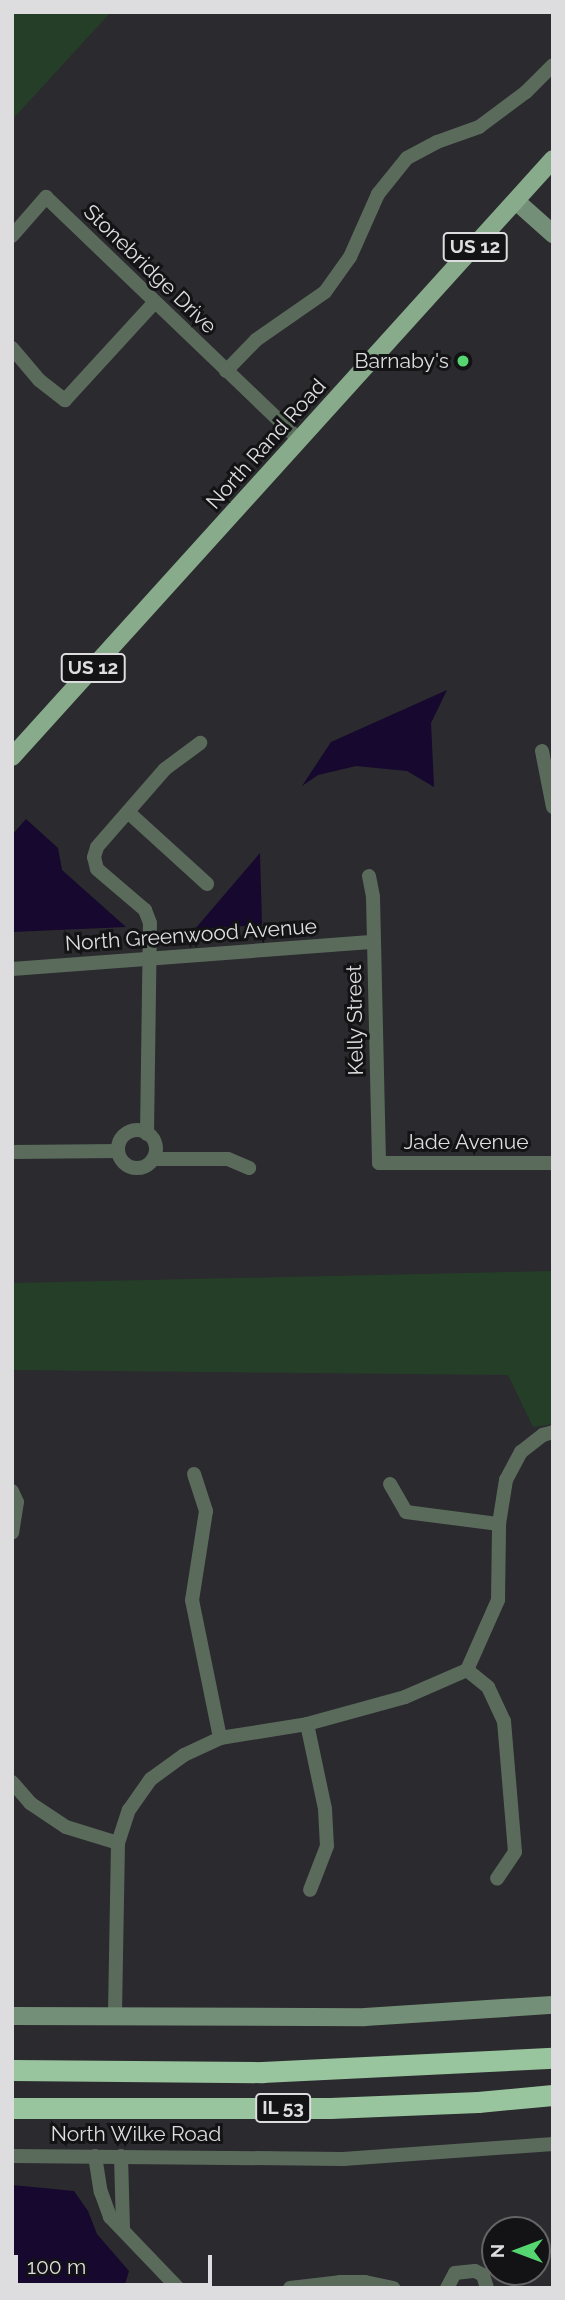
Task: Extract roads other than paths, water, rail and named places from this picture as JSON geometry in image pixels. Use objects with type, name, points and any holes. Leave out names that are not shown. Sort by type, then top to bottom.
[{"type":"highway","name":"IL 53","points":[[12,2070],[262,2072],[553,2058]]},
{"type":"highway","name":"IL 53","points":[[12,2108],[330,2108],[478,2102],[553,2095]]},
{"type":"main road","name":"North Rand Road","points":[[12,757],[553,159]]},
{"type":"street","points":[[226,370],[256,340],[325,292],[350,257],[378,194],[407,158],[437,142],[479,127],[526,92],[553,65]]},
{"type":"street","name":"Stonebridge Drive","points":[[12,236],[46,197],[300,441]]},
{"type":"street","points":[[516,201],[553,234]]},
{"type":"street","points":[[12,348],[39,380],[65,400],[154,303]]},
{"type":"street","points":[[147,1134],[130,1132],[120,1140],[118,1151],[123,1162],[134,1168],[146,1166],[153,1159],[156,1149],[147,1134],[150,923],[145,910],[97,869],[94,858],[97,848],[165,769],[200,743]]},
{"type":"street","points":[[542,751],[553,807]]},
{"type":"street","points":[[128,812],[207,884]]},
{"type":"street","name":"Kelly Street","points":[[369,876],[374,942],[379,1163]]},
{"type":"street","name":"North Greenwood Avenue","points":[[12,969],[374,942]]},
{"type":"street","points":[[12,1152],[118,1151]]},
{"type":"street","points":[[153,1159],[228,1159],[249,1168]]},
{"type":"street","name":"Jade Avenue","points":[[379,1163],[553,1163]]},
{"type":"street","points":[[115,2014],[118,1843],[129,1810],[151,1779],[184,1755],[220,1738],[307,1724],[405,1697],[467,1670],[498,1600],[499,1524],[506,1480],[521,1452],[543,1435],[553,1432]]},
{"type":"street","points":[[194,1474],[206,1511],[192,1600],[220,1738]]},
{"type":"street","points":[[390,1484],[406,1512],[499,1524]]},
{"type":"street","points":[[12,1491],[17,1502],[12,1533]]},
{"type":"street","points":[[467,1670],[488,1687],[504,1721],[515,1852],[497,1879]]},
{"type":"street","points":[[307,1724],[325,1809],[327,1846],[310,1891]]},
{"type":"street","points":[[12,1782],[30,1802],[66,1827],[118,1843]]},
{"type":"street","points":[[12,2016],[115,2014],[365,2017],[553,2005]]},
{"type":"street","name":"North Wilke Road","points":[[12,2156],[343,2159],[553,2144]]},
{"type":"street","points":[[95,2156],[101,2192],[110,2217],[177,2288]]},
{"type":"street","points":[[121,2156],[123,2228]]},
{"type":"street","points":[[447,2288],[455,2273],[475,2271],[483,2275],[487,2288]]},
{"type":"street","points":[[290,2288],[365,2282],[393,2288]]},
{"type":"place","name":"Barnaby's","points":[[463,361]]}]
